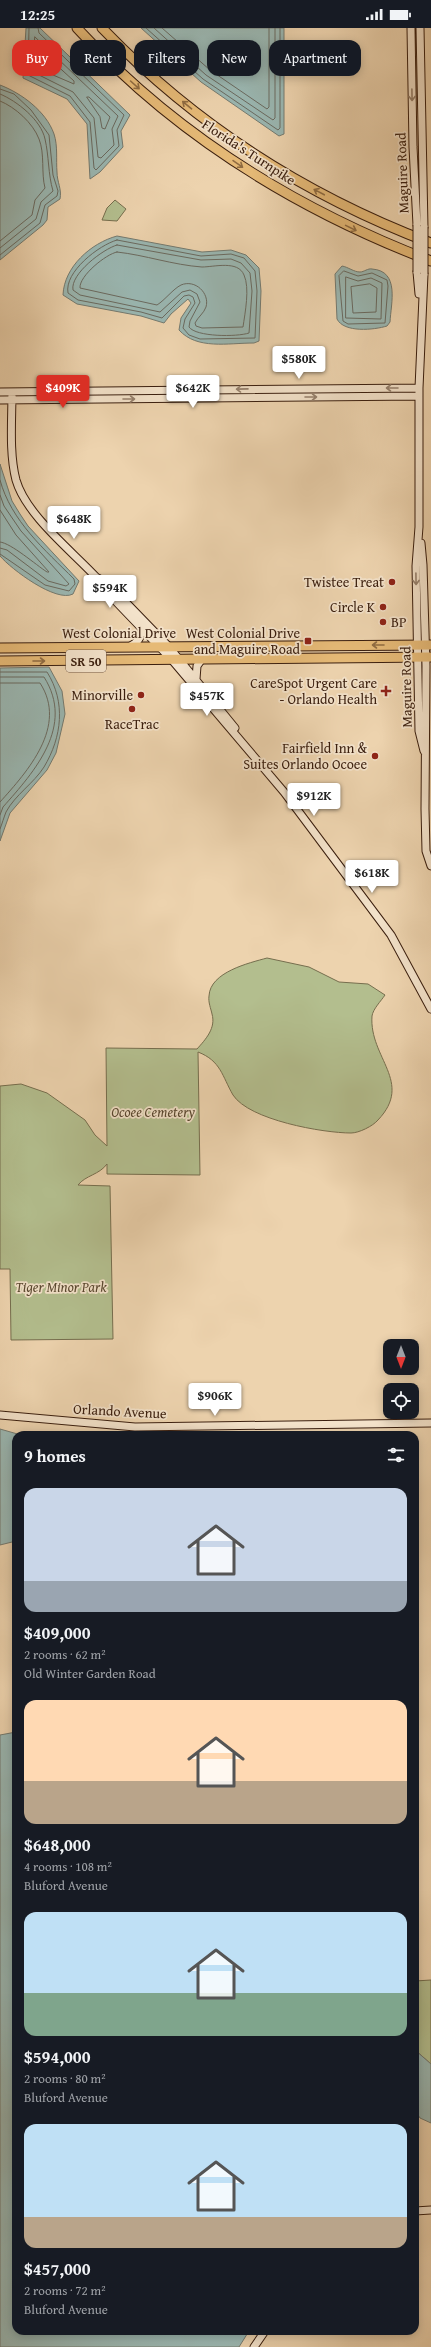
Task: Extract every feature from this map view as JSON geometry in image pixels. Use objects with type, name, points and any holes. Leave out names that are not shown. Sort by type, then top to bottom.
[{"type":"highway","name":"Florida's Turnpike","points":[[77,28],[146,94],[177,120],[245,168],[351,228],[431,261]]},
{"type":"highway","name":"Florida's Turnpike","points":[[102,28],[134,59],[198,114],[268,162],[355,211],[431,243]]},
{"type":"highway","name":"West Colonial Drive","points":[[0,648],[424,645]]},
{"type":"highway","name":"West Colonial Drive","points":[[0,661],[424,657]]},
{"type":"main road","name":"Maguire Road","points":[[411,28],[413,147],[420,226]]},
{"type":"main road","name":"Maguire Road","points":[[420,28],[420,226],[422,317],[419,388],[419,526],[416,566],[424,645],[419,731],[424,751],[426,851],[431,866]]},
{"type":"main road","points":[[0,392],[419,388]]},
{"type":"main road","points":[[12,392],[13,461],[16,480],[24,498],[37,516],[97,578],[103,588],[141,627],[165,647]]},
{"type":"main road","points":[[0,400],[419,396]]},
{"type":"main road","points":[[97,578],[108,584],[165,647],[258,760],[376,913],[405,959],[431,1009]]},
{"type":"main road","points":[[127,648],[137,643],[141,638],[141,627]]},
{"type":"main road","points":[[196,679],[197,666],[202,659]]},
{"type":"main road","points":[[176,660],[196,679],[248,743],[258,760]]},
{"type":"main road","name":"Orlando Avenue","points":[[0,1415],[135,1427],[431,1423]]},
{"type":"main road","points":[[419,2211],[431,2210]]},
{"type":"main road","points":[[254,2347],[262,2335]]},
{"type":"green space","points":[[115,200],[126,209],[117,221],[102,220],[107,208]]},
{"type":"green space","points":[[267,958],[309,967],[339,982],[368,984],[385,995],[375,1008],[372,1016],[373,1031],[377,1045],[391,1081],[392,1094],[388,1106],[373,1125],[354,1133],[323,1131],[306,1128],[270,1118],[242,1104],[233,1095],[220,1070],[212,1060],[198,1052],[200,1175],[107,1174],[107,1164],[100,1171],[85,1179],[78,1185],[110,1186],[113,1339],[11,1340],[10,1269],[0,1269],[0,1086],[21,1084],[47,1093],[85,1120],[95,1135],[107,1146],[106,1048],[197,1049],[207,1037],[213,1024],[209,996],[211,988],[216,981],[232,970]]},
{"type":"green space","points":[[431,1980],[431,2064],[419,2054],[419,1981]]},
{"type":"water","points":[[26,28],[40,28],[52,40],[25,40]]},
{"type":"water","points":[[141,28],[284,28],[284,40],[269,40],[269,76],[284,76],[284,134],[279,136],[194,76],[199,76],[199,40],[154,40]]},
{"type":"water","points":[[62,49],[70,57],[70,76],[90,76],[130,115],[121,131],[123,147],[100,172],[90,179],[87,124],[67,99],[23,78],[23,76],[62,76]]},
{"type":"water","points":[[0,85],[8,88],[32,104],[39,110],[50,126],[56,143],[57,176],[60,189],[60,199],[48,207],[47,220],[43,225],[0,260]]},
{"type":"water","points":[[117,236],[202,252],[231,250],[246,255],[259,268],[261,291],[259,341],[254,343],[214,344],[204,343],[186,336],[179,330],[181,318],[191,303],[188,299],[171,314],[164,323],[141,316],[77,304],[63,295],[68,275],[81,258],[98,244]]},
{"type":"water","points":[[342,266],[358,272],[372,269],[381,271],[387,275],[392,289],[392,297],[390,322],[387,326],[375,329],[352,328],[346,327],[337,319],[335,274]]},
{"type":"water","points":[[0,464],[12,501],[28,526],[79,581],[73,594],[56,594],[45,589],[23,576],[0,556]]},
{"type":"water","points":[[49,667],[62,691],[65,714],[56,753],[47,770],[10,813],[0,841],[0,668]]},
{"type":"water","points":[[0,1429],[12,1432],[12,1542],[0,1545]]},
{"type":"water","points":[[12,1733],[12,2335],[246,2335],[239,2347],[0,2347],[0,1735]]},
{"type":"water","points":[[419,2054],[431,2064],[431,2123],[420,2118]]},
{"type":"place","name":"Twistee Treat","points":[[392,582]]},
{"type":"place","name":"Circle K","points":[[383,607]]},
{"type":"place","name":"BP","points":[[383,622]]},
{"type":"place","name":"West Colonial Drive and Maguire Road","points":[[308,641]]},
{"type":"place","name":"CareSpot Urgent Care - Orlando Health","points":[[386,691]]},
{"type":"place","name":"Minorville","points":[[141,695]]},
{"type":"place","name":"RaceTrac","points":[[132,709]]},
{"type":"place","name":"Fairfield Inn & Suites Orlando Ocoee","points":[[375,756]]},
{"type":"park label","name":"Ocoee Cemetery","points":[[153,1112]]},
{"type":"park label","name":"Tiger Minor Park","points":[[61,1287]]}]
